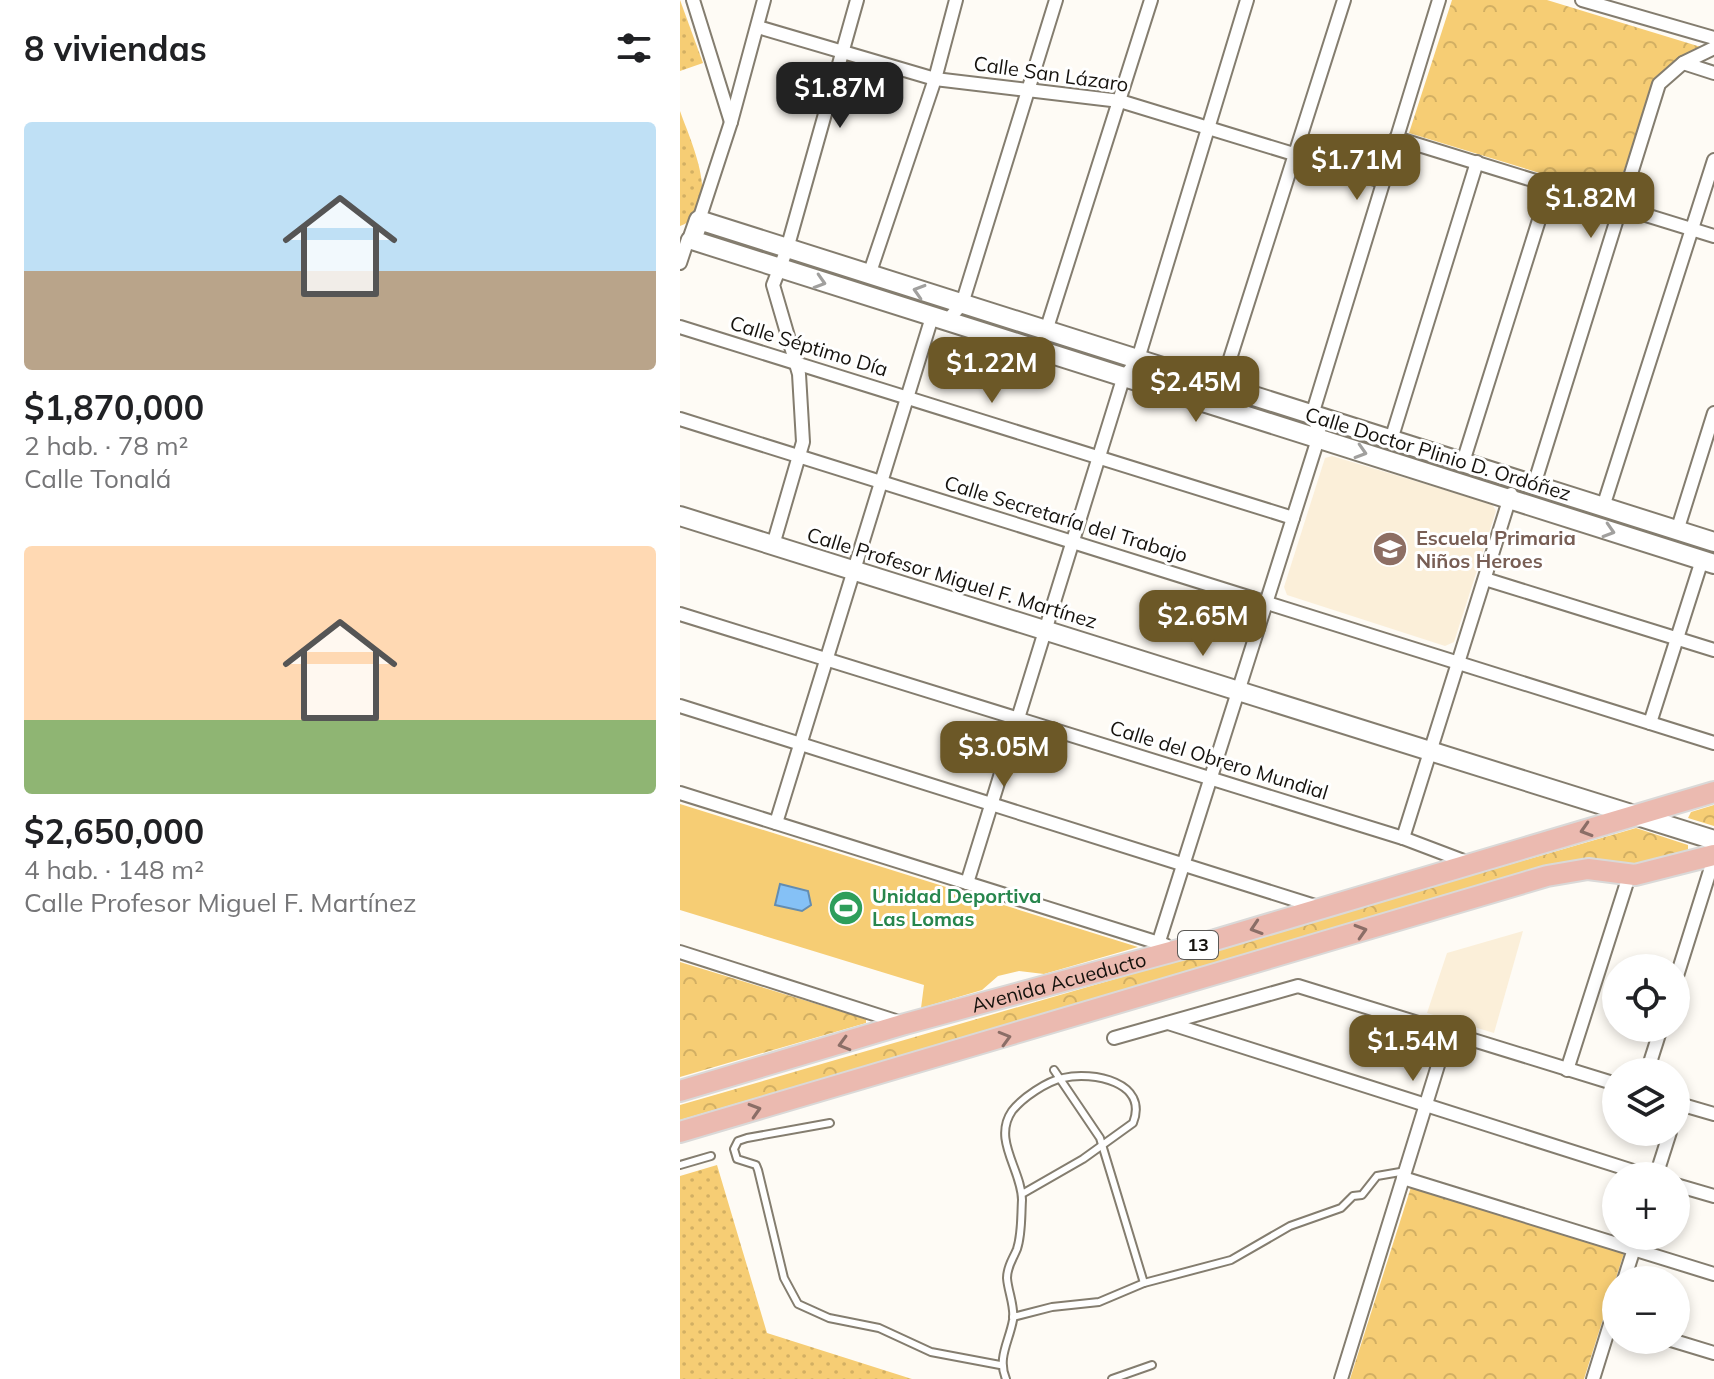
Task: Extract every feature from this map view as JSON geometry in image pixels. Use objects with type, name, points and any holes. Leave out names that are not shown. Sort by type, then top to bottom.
[{"type":"main road","name":"Avenida Acueducto","points":[[680,1091],[1156,950],[1179,950],[1714,792]]},
{"type":"main road","name":"Avenida Acueducto","points":[[680,1132],[1547,876],[1588,869],[1629,876],[1714,857]]},
{"type":"street","points":[[693,0],[731,122]]},
{"type":"street","points":[[680,263],[687,239],[699,220],[731,122],[764,0]]},
{"type":"street","points":[[773,545],[799,456],[803,428],[795,363],[773,285],[787,249],[857,0]]},
{"type":"street","points":[[869,275],[935,79],[956,0]]},
{"type":"street","points":[[776,823],[907,397],[939,320],[962,304],[1056,0]]},
{"type":"street","points":[[1046,331],[1151,0]]},
{"type":"street","points":[[967,883],[1123,379],[1138,359],[1247,0]]},
{"type":"street","points":[[1221,387],[1344,0]]},
{"type":"street","points":[[680,793],[967,883],[1156,950],[1318,439],[1319,430],[1312,415],[1439,0]]},
{"type":"street","points":[[1582,0],[1714,38]]},
{"type":"street","name":"Calle San Lázaro","points":[[758,27],[935,79],[1120,101],[1382,181]]},
{"type":"street","points":[[1403,838],[1509,499],[1525,482],[1659,84],[1683,63],[1714,48]]},
{"type":"street","points":[[1683,63],[1714,73]]},
{"type":"street","points":[[1396,138],[1714,236]]},
{"type":"street","points":[[1603,507],[1714,160]]},
{"type":"street","points":[[1402,464],[1400,442],[1477,162]]},
{"type":"street","points":[[1463,462],[1550,185]]},
{"type":"street","name":"Calle Doctor Plinio D. Ordóñez","points":[[699,220],[1714,542]]},
{"type":"street","name":"Calle Doctor Plinio D. Ordóñez","points":[[687,239],[1708,562]]},
{"type":"street","name":"Calle Séptimo Día","points":[[680,327],[1293,518]]},
{"type":"street","points":[[1677,531],[1714,413]]},
{"type":"street","name":"Calle Secretaría del Trabajo","points":[[680,419],[1714,743]]},
{"type":"street","name":"Calle Profesor Miguel F. Martínez","points":[[680,516],[1714,840]]},
{"type":"street","points":[[1650,723],[1677,639],[1708,562]]},
{"type":"street","points":[[1485,579],[1714,650]]},
{"type":"street","name":"Calle del Obrero Mundial","points":[[680,614],[1403,838],[1469,863]]},
{"type":"street","points":[[680,706],[1318,907]]},
{"type":"street","points":[[1684,954],[1714,857]]},
{"type":"street","points":[[1567,1070],[1629,876]]},
{"type":"street","points":[[680,952],[905,1024]]},
{"type":"street","points":[[1114,1038],[1291,986],[1602,1080]]},
{"type":"street","points":[[1167,1022],[1604,1162]]},
{"type":"street","points":[[1341,1379],[1448,1033]]},
{"type":"street","points":[[1690,1109],[1714,1114]]},
{"type":"street","points":[[1404,1175],[1602,1233]]},
{"type":"street","points":[[1690,1189],[1714,1196]]},
{"type":"street","points":[[1654,1250],[1714,1274]]},
{"type":"street","points":[[1690,1346],[1714,1353]]},
{"type":"street","points":[[1593,1379],[1602,1353]]},
{"type":"lane","points":[[1054,1070],[1101,1143],[1144,1283]]},
{"type":"lane","points":[[1006,1379],[1000,1365],[1013,1317],[1007,1279],[1021,1225],[1022,1194],[1005,1128],[1017,1105],[1058,1078],[1072,1076],[1110,1080],[1125,1086],[1133,1094],[1137,1105],[1133,1123],[1101,1143],[1083,1159],[1022,1194]]},
{"type":"lane","points":[[830,1123],[744,1139],[738,1141],[734,1149],[737,1159],[757,1167],[784,1278],[794,1300],[829,1318],[879,1328],[931,1352],[1000,1365]]},
{"type":"lane","points":[[680,1165],[711,1156]]},
{"type":"lane","points":[[1013,1317],[1052,1307],[1099,1302],[1144,1283],[1231,1260],[1309,1217],[1341,1208],[1353,1196],[1362,1195],[1377,1176],[1404,1175]]},
{"type":"lane","points":[[1112,1379],[1152,1365]]},
{"type":"shaded area","name":"Escuela Primaria Niños Heroes","points":[[1332,456],[1492,504],[1496,511],[1454,642],[1445,646],[1287,595],[1284,587],[1325,458]]},
{"type":"shaded area","points":[[1523,931],[1494,1033],[1427,1013],[1447,953]]},
{"type":"green space","points":[[680,0],[703,63],[680,71]]},
{"type":"green space","points":[[1452,0],[1547,0],[1701,47],[1656,79],[1615,196],[1409,133]]},
{"type":"green space","points":[[680,111],[701,174],[702,191],[700,206],[693,218],[680,226]]},
{"type":"green space","name":"Unidad Deportiva Las Lomas","points":[[680,804],[1138,947],[1044,974],[1019,971],[998,976],[982,990],[921,1008],[924,985],[680,910]]},
{"type":"green space","points":[[1714,805],[1714,826],[1688,818],[1691,812]]},
{"type":"green space","points":[[1636,828],[1688,845],[1688,850],[1631,865],[1587,859],[1564,863],[680,1120],[680,1105]]},
{"type":"green space","points":[[680,962],[866,1019],[866,1023],[680,1077]]},
{"type":"green space","points":[[717,1165],[767,1333],[912,1379],[680,1379],[680,1176]]},
{"type":"green space","points":[[1411,1187],[1602,1246],[1602,1250],[1624,1253],[1620,1266],[1602,1266],[1602,1322],[1584,1379],[1350,1379]]},
{"type":"water","points":[[780,884],[808,891],[811,905],[802,911],[775,905]]},
{"type":"place","name":"Escuela Primaria Niños Heroes","points":[[1390,549]]},
{"type":"place","name":"Unidad Deportiva Las Lomas","points":[[846,908]]}]
